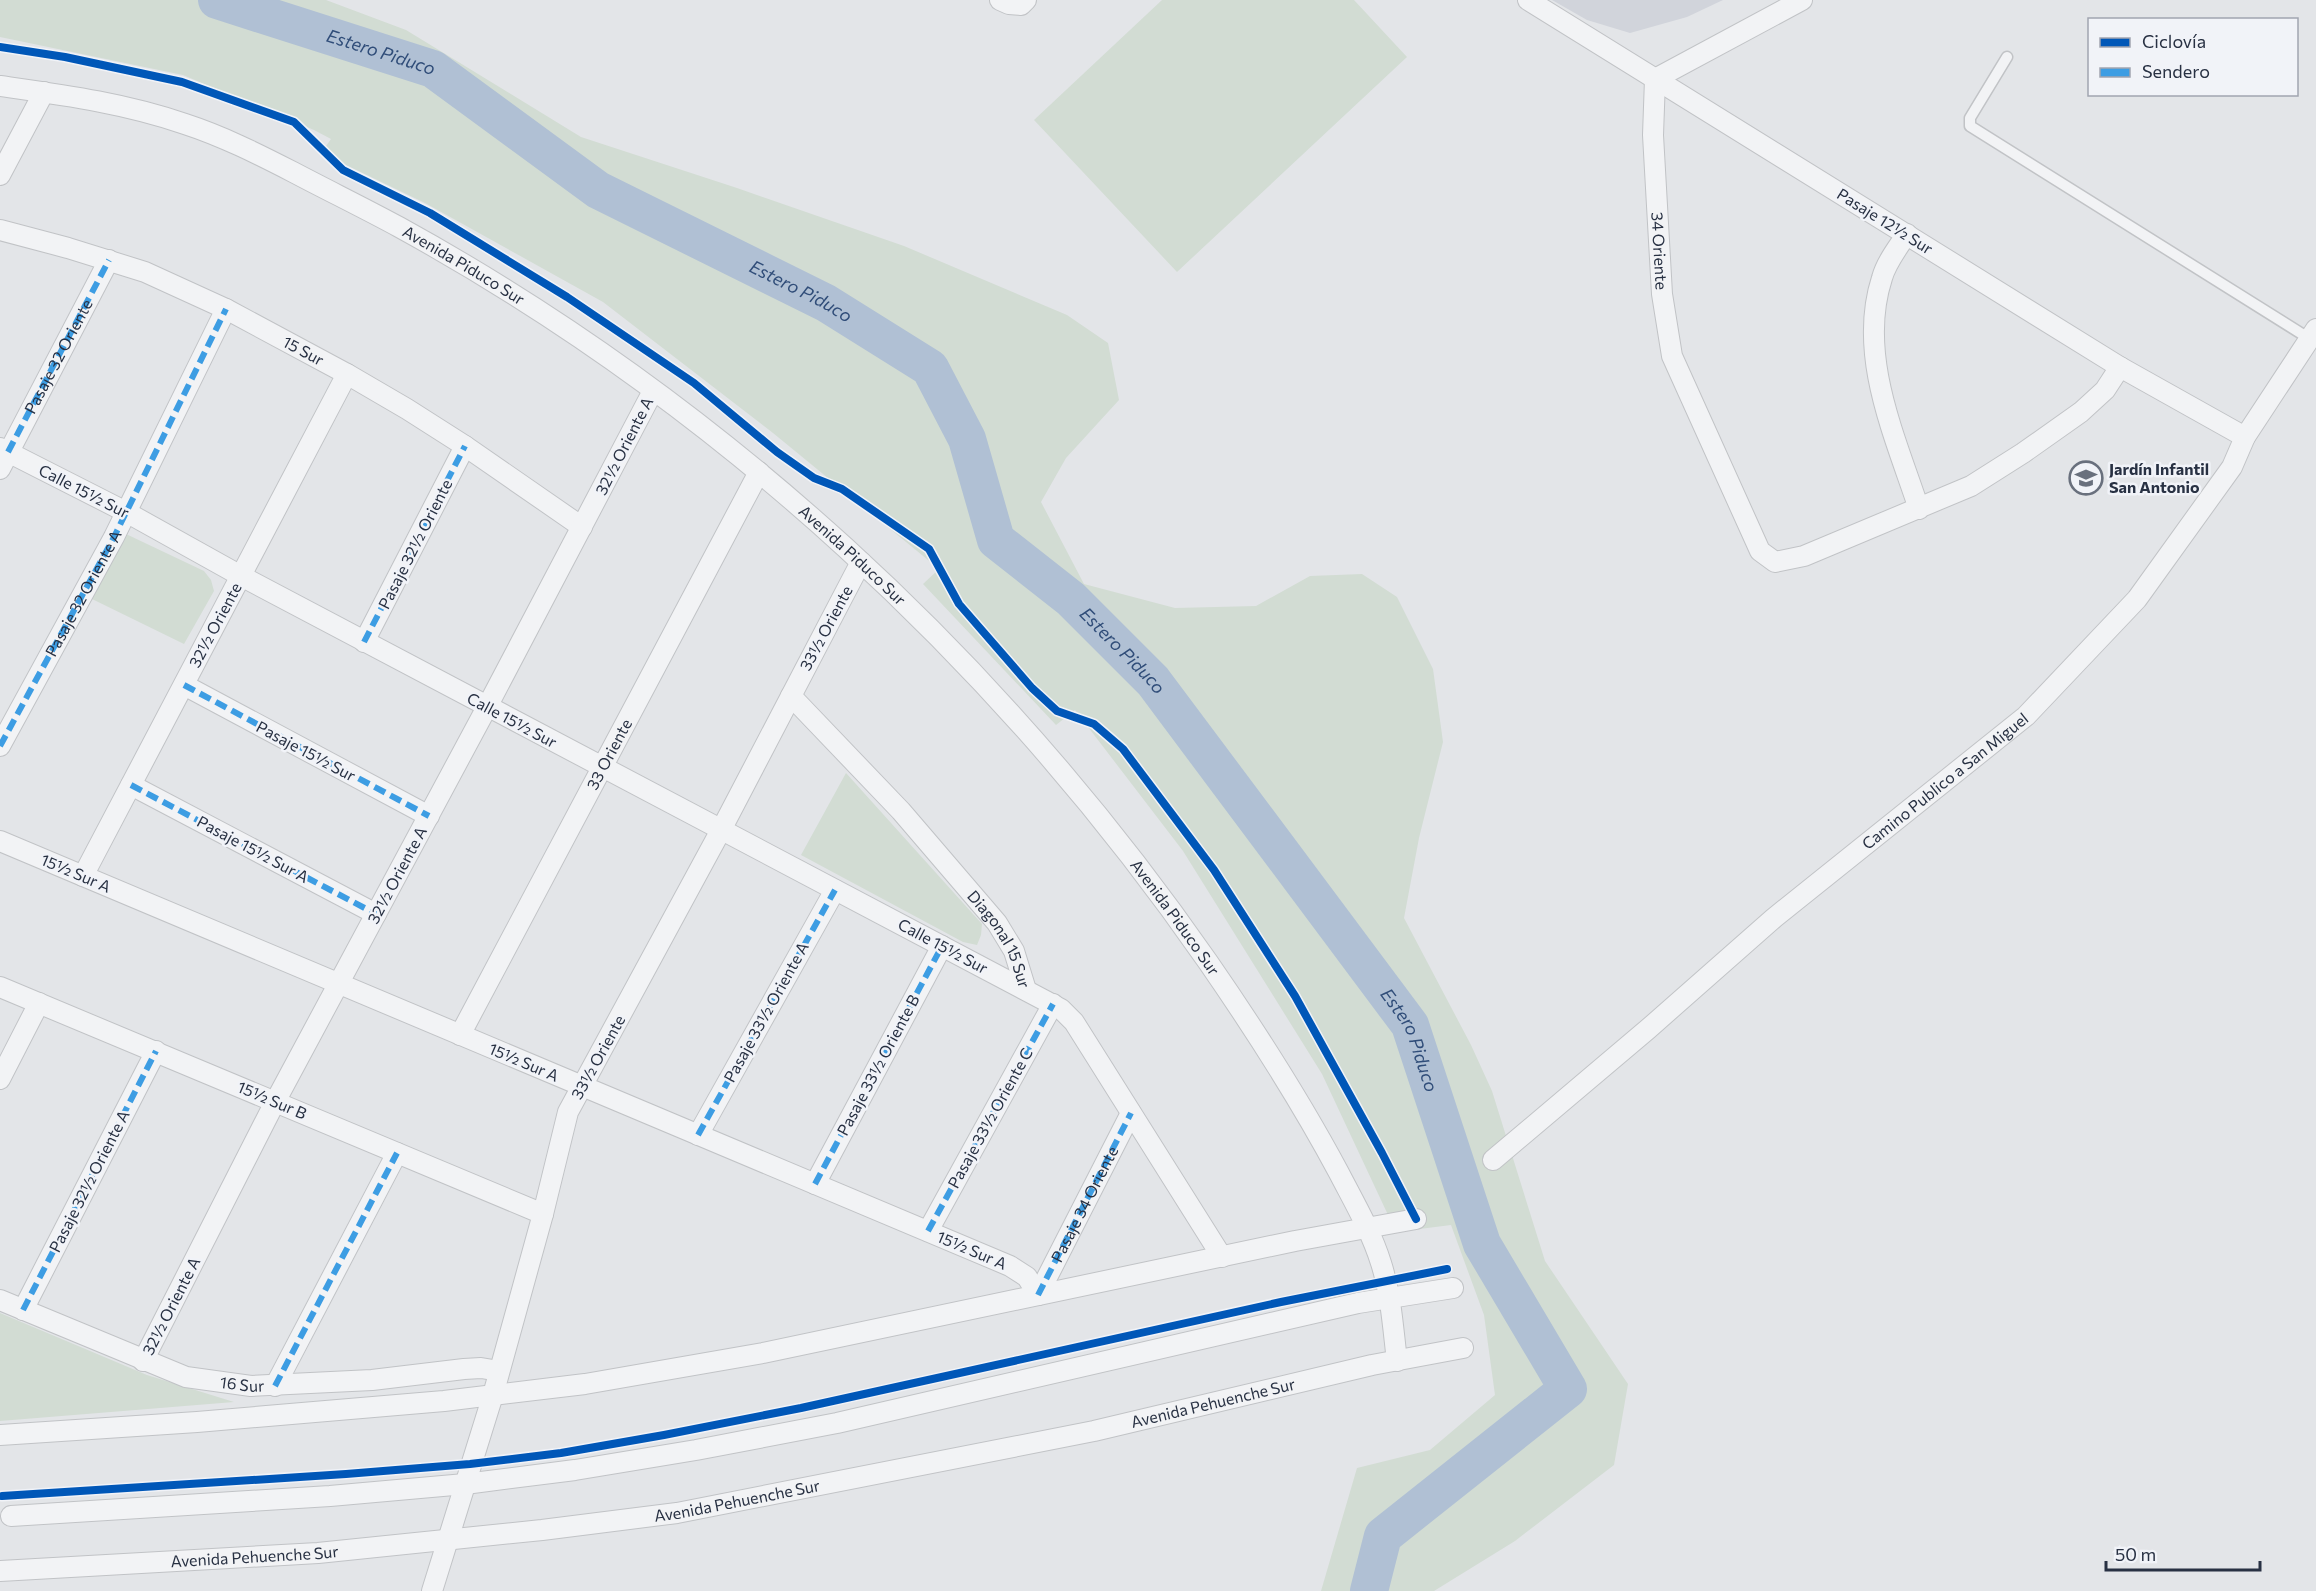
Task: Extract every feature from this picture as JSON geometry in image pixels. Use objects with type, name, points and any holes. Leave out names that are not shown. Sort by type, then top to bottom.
[{"type":"street","points":[[1000,0],[1009,4],[1024,2]]},
{"type":"street","name":"Pasaje 12½ Sur","points":[[1528,0],[2120,367],[2245,437]]},
{"type":"street","points":[[1655,79],[1802,0]]},
{"type":"street","name":"34 Oriente","points":[[1655,79],[1653,135],[1662,294],[1672,356],[1760,551],[1775,562],[1804,556],[1919,509]]},
{"type":"street","name":"Avenida Piduco Sur","points":[[0,86],[91,99],[149,112],[259,154],[365,208],[491,280],[573,333],[653,390],[759,472],[861,562],[967,666],[1077,789],[1147,878],[1217,975],[1274,1061],[1368,1227],[1382,1264],[1397,1360]]},
{"type":"street","points":[[0,176],[44,92]]},
{"type":"street","name":"15 Sur","points":[[0,230],[109,260],[175,284],[226,309],[347,374],[465,446],[582,527]]},
{"type":"street","points":[[1907,234],[1882,277],[1873,329],[1879,390],[1919,509],[1971,486],[2023,453],[2097,398],[2120,367]]},
{"type":"street","name":"Pasaje 32 Oriente","points":[[3,456],[109,260]]},
{"type":"street","name":"Pasaje 32 Oriente A","points":[[0,746],[126,512],[226,309]]},
{"type":"street","name":"Camino Publico a San Miguel","points":[[1493,1160],[1648,1029],[1774,918],[2026,716],[2137,599],[2232,467],[2245,437],[2313,334]]},
{"type":"street","name":"32½ Oriente","points":[[83,876],[347,374]]},
{"type":"street","name":"32½ Oriente A","points":[[143,1361],[275,1102],[488,707],[653,390]]},
{"type":"street","name":"Pasaje 32½ Oriente","points":[[364,642],[465,446]]},
{"type":"street","name":"Calle 15½ Sur","points":[[3,456],[126,512],[364,642],[1026,990]]},
{"type":"street","name":"33 Oriente","points":[[460,1035],[759,472]]},
{"type":"street","name":"33½ Oriente","points":[[432,1591],[493,1395],[543,1214],[568,1112],[721,830],[861,562]]},
{"type":"street","name":"Pasaje 15½ Sur","points":[[184,685],[429,816]]},
{"type":"street","name":"Diagonal 15 Sur","points":[[791,696],[901,811],[997,923],[1014,951],[1026,990],[1053,1004],[1074,1022],[1222,1257]]},
{"type":"street","name":"Pasaje 15½ Sur A","points":[[131,785],[376,914]]},
{"type":"street","name":"15½ Sur A","points":[[0,841],[1019,1271],[1034,1285],[1038,1295]]},
{"type":"street","name":"Pasaje 33½ Oriente A","points":[[698,1135],[835,890]]},
{"type":"street","name":"Pasaje 33½ Oriente B","points":[[815,1184],[942,946]]},
{"type":"street","name":"15½ Sur B","points":[[0,987],[543,1214]]},
{"type":"street","points":[[0,1079],[39,1003]]},
{"type":"street","name":"Pasaje 33½ Oriente C","points":[[928,1232],[1053,1004]]},
{"type":"street","name":"Pasaje 32½ Oriente A","points":[[23,1310],[156,1052]]},
{"type":"street","name":"Pasaje 34 Oriente","points":[[1038,1295],[1131,1113]]},
{"type":"street","points":[[275,1386],[398,1153]]},
{"type":"street","points":[[0,1435],[197,1422],[493,1395],[585,1384],[763,1353],[1368,1227],[1416,1219]]},
{"type":"street","points":[[11,1516],[330,1496],[465,1484],[575,1470],[837,1423],[1358,1304],[1453,1288]]},
{"type":"street","name":"16 Sur","points":[[0,1300],[186,1377],[251,1386],[275,1386],[372,1380],[464,1369],[481,1368],[499,1371]]},
{"type":"street","name":"Avenida Pehuenche Sur","points":[[0,1571],[318,1553],[542,1530],[677,1513],[1094,1431],[1397,1360],[1463,1348]]},
{"type":"lane","points":[[2007,57],[1970,118],[1970,126],[2313,334]]},
{"type":"shaded area","points":[[0,0],[326,0],[406,30],[581,137],[904,246],[1067,315],[1108,343],[1119,400],[1066,458],[1041,502],[1084,584],[1175,608],[1256,606],[1310,576],[1362,574],[1397,597],[1433,669],[1443,742],[1419,838],[1404,918],[1471,1045],[1492,1091],[1545,1261],[1628,1384],[1614,1465],[1515,1541],[1434,1591],[1321,1591],[1357,1468],[1430,1450],[1495,1395],[1484,1315],[1451,1225],[1396,1232],[1322,1074],[1183,851],[1075,710],[1056,725],[923,584],[939,569],[773,433],[603,302],[425,203],[321,153],[331,139],[314,130],[183,75],[0,37]]},
{"type":"shaded area","points":[[1162,0],[1354,0],[1407,57],[1177,272],[1034,120]]},
{"type":"shaded area","points":[[1552,0],[1723,0],[1687,17],[1630,33],[1587,20]]},
{"type":"shaded area","points":[[126,534],[204,571],[211,580],[214,591],[184,644],[92,599]]},
{"type":"shaded area","points":[[846,773],[982,924],[977,945],[963,942],[801,855]]},
{"type":"shaded area","points":[[0,1313],[147,1375],[234,1402],[0,1421]]},
{"type":"waterway","name":"Estero Piduco","points":[[217,0],[433,69],[598,190],[826,303],[930,368],[967,439],[996,540],[1071,599],[1153,681],[1410,1025],[1482,1244],[1568,1389],[1383,1536],[1369,1591]]},
{"type":"marked path","points":[[8,452],[109,260]]},
{"type":"marked path","points":[[0,746],[114,537],[226,309]]},
{"type":"marked path","points":[[364,642],[465,446]]},
{"type":"marked path","points":[[184,685],[429,816]]},
{"type":"marked path","points":[[131,785],[376,914]]},
{"type":"marked path","points":[[698,1135],[835,890]]},
{"type":"marked path","points":[[815,1184],[942,946]]},
{"type":"marked path","points":[[928,1231],[1053,1004]]},
{"type":"marked path","points":[[23,1310],[156,1051]]},
{"type":"marked path","points":[[1038,1295],[1131,1113]]},
{"type":"marked path","points":[[275,1386],[397,1153]]},
{"type":"cycle path","points":[[0,47],[65,57],[182,82],[294,122],[343,170],[430,213],[567,297],[694,383],[777,452],[814,478],[842,489],[929,549],[959,604],[1032,688],[1057,711],[1094,724],[1123,749],[1214,870],[1295,996],[1416,1219]]},
{"type":"cycle path","points":[[2,1496],[346,1474],[470,1464],[561,1453],[801,1408],[1281,1302],[1447,1269]]},
{"type":"place","name":"Jardín Infantil San Antonio","points":[[2086,478]]}]
